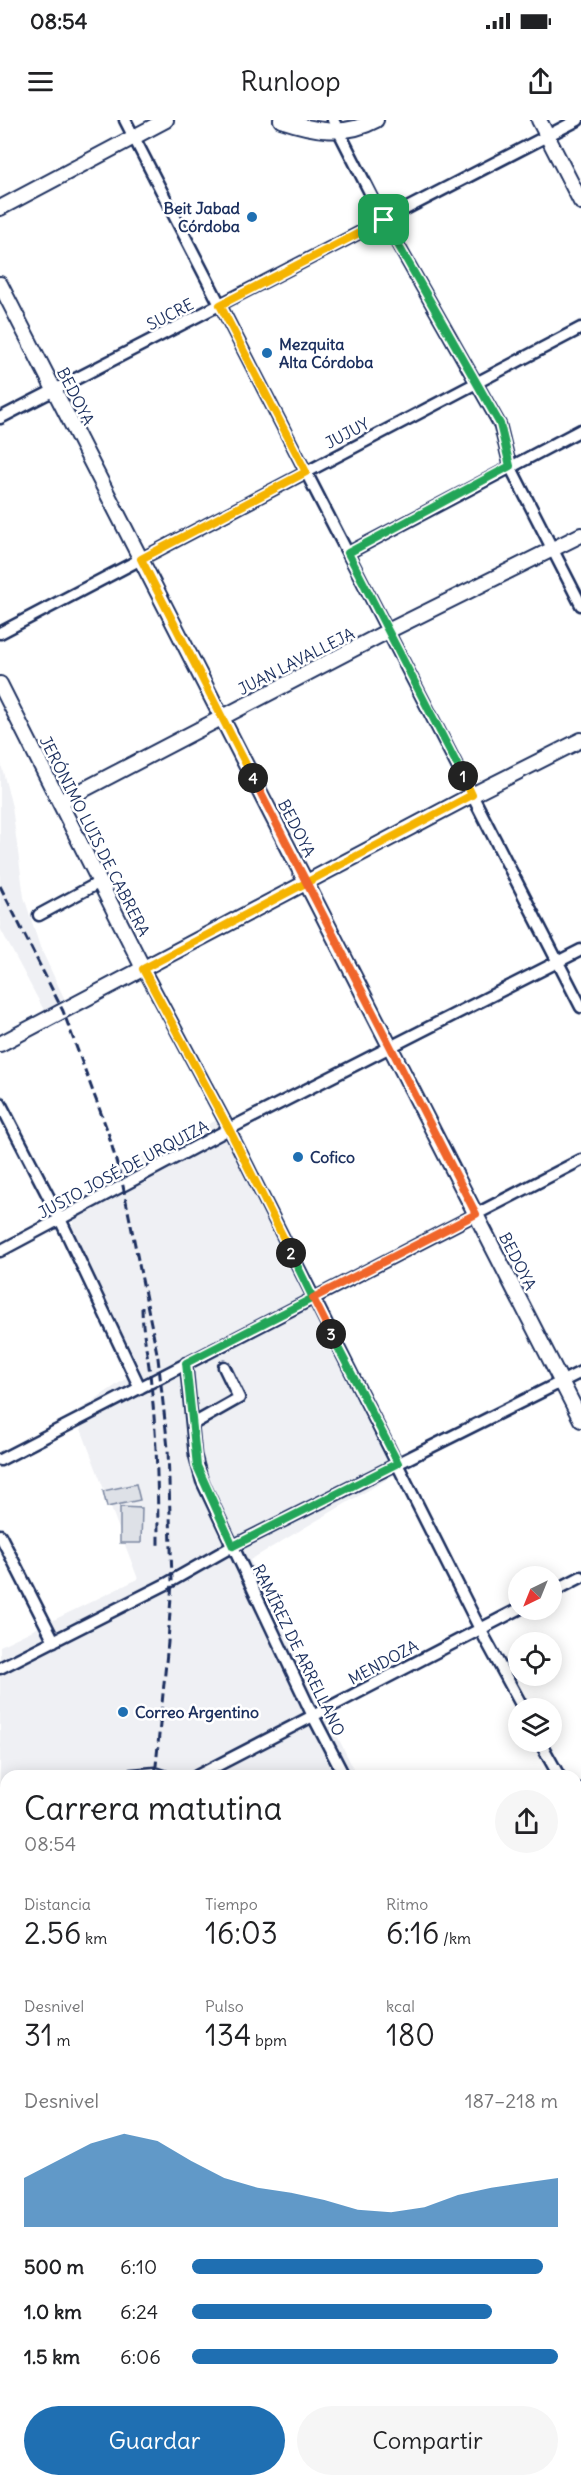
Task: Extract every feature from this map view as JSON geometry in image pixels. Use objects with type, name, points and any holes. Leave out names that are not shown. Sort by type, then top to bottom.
[{"type":"main road","points":[[0,208],[166,120]]},
{"type":"main road","points":[[281,120],[304,127],[337,126],[354,130],[376,120]]},
{"type":"main road","points":[[539,120],[581,202]]},
{"type":"main road","name":"BEDOYA","points":[[0,284],[581,1420]]},
{"type":"main road","name":"JUAN LAVALLEJA","points":[[60,802],[581,535]]},
{"type":"main road","name":"JERÓNIMO LUIS DE CABRERA","points":[[0,684],[143,969]]},
{"type":"main road","points":[[0,1044],[472,795],[581,740]]},
{"type":"street","points":[[125,120],[581,1007]]},
{"type":"street","name":"SUCRE","points":[[0,418],[578,120]]},
{"type":"street","points":[[337,126],[384,220],[500,424],[510,466],[581,605]]},
{"type":"street","name":"JUJUY","points":[[0,633],[581,328]]},
{"type":"street","points":[[348,553],[581,430]]},
{"type":"street","points":[[39,915],[100,882]]},
{"type":"street","name":"JUSTO JOSÉ DE URQUIZA","points":[[0,1251],[229,1129],[581,950]]},
{"type":"street","name":"JERÓNIMO LUIS DE CABRERA","points":[[143,969],[229,1129],[480,1629],[518,1698]]},
{"type":"street","points":[[0,1103],[60,1219],[140,1388]]},
{"type":"street","points":[[0,1460],[581,1160]]},
{"type":"street","name":"RAMÍREZ DE ARRELLANO","points":[[186,1363],[197,1466],[313,1716],[341,1770]]},
{"type":"street","points":[[193,1424],[239,1398],[224,1367]]},
{"type":"street","points":[[0,1668],[166,1584],[233,1546],[581,1372]]},
{"type":"street","points":[[0,1535],[54,1641]]},
{"type":"street","points":[[562,1587],[581,1577]]},
{"type":"street","name":"MENDOZA","points":[[209,1770],[508,1615]]},
{"type":"street","points":[[546,1752],[556,1770]]},
{"type":"shaded area","points":[[0,760],[12,807],[24,897],[40,947],[66,1002],[45,1012],[0,928]]},
{"type":"shaded area","points":[[223,1117],[404,1469],[250,1560],[354,1770],[0,1770],[0,1646],[138,1579],[75,1413],[140,1369],[71,1228],[92,1182]]},
{"type":"shaded area","points":[[136,1484],[140,1500],[107,1507],[103,1491]]},
{"type":"shaded area","points":[[120,1507],[142,1508],[141,1543],[120,1543]]},
{"type":"railway","points":[[0,886],[63,1011],[108,1132],[123,1186],[158,1358],[168,1448],[172,1581],[156,1770]]},
{"type":"railway","points":[[142,1307],[155,1425],[158,1549]]},
{"type":"place","name":"Beit Jabad Córdoba","points":[[252,217]]},
{"type":"place","name":"Mezquita Alta Córdoba","points":[[267,353]]},
{"type":"place","name":"Cofico","points":[[298,1157]]},
{"type":"place","name":"Correo Argentino","points":[[123,1712]]},
{"type":"route","points":[[384,220],[220,305],[306,472],[141,559],[306,883],[476,1214],[313,1298],[398,1463],[233,1546],[197,1466],[186,1363],[313,1298],[229,1129],[143,969],[273,901],[306,883],[472,795],[348,553],[510,466],[500,424],[384,220]]}]
